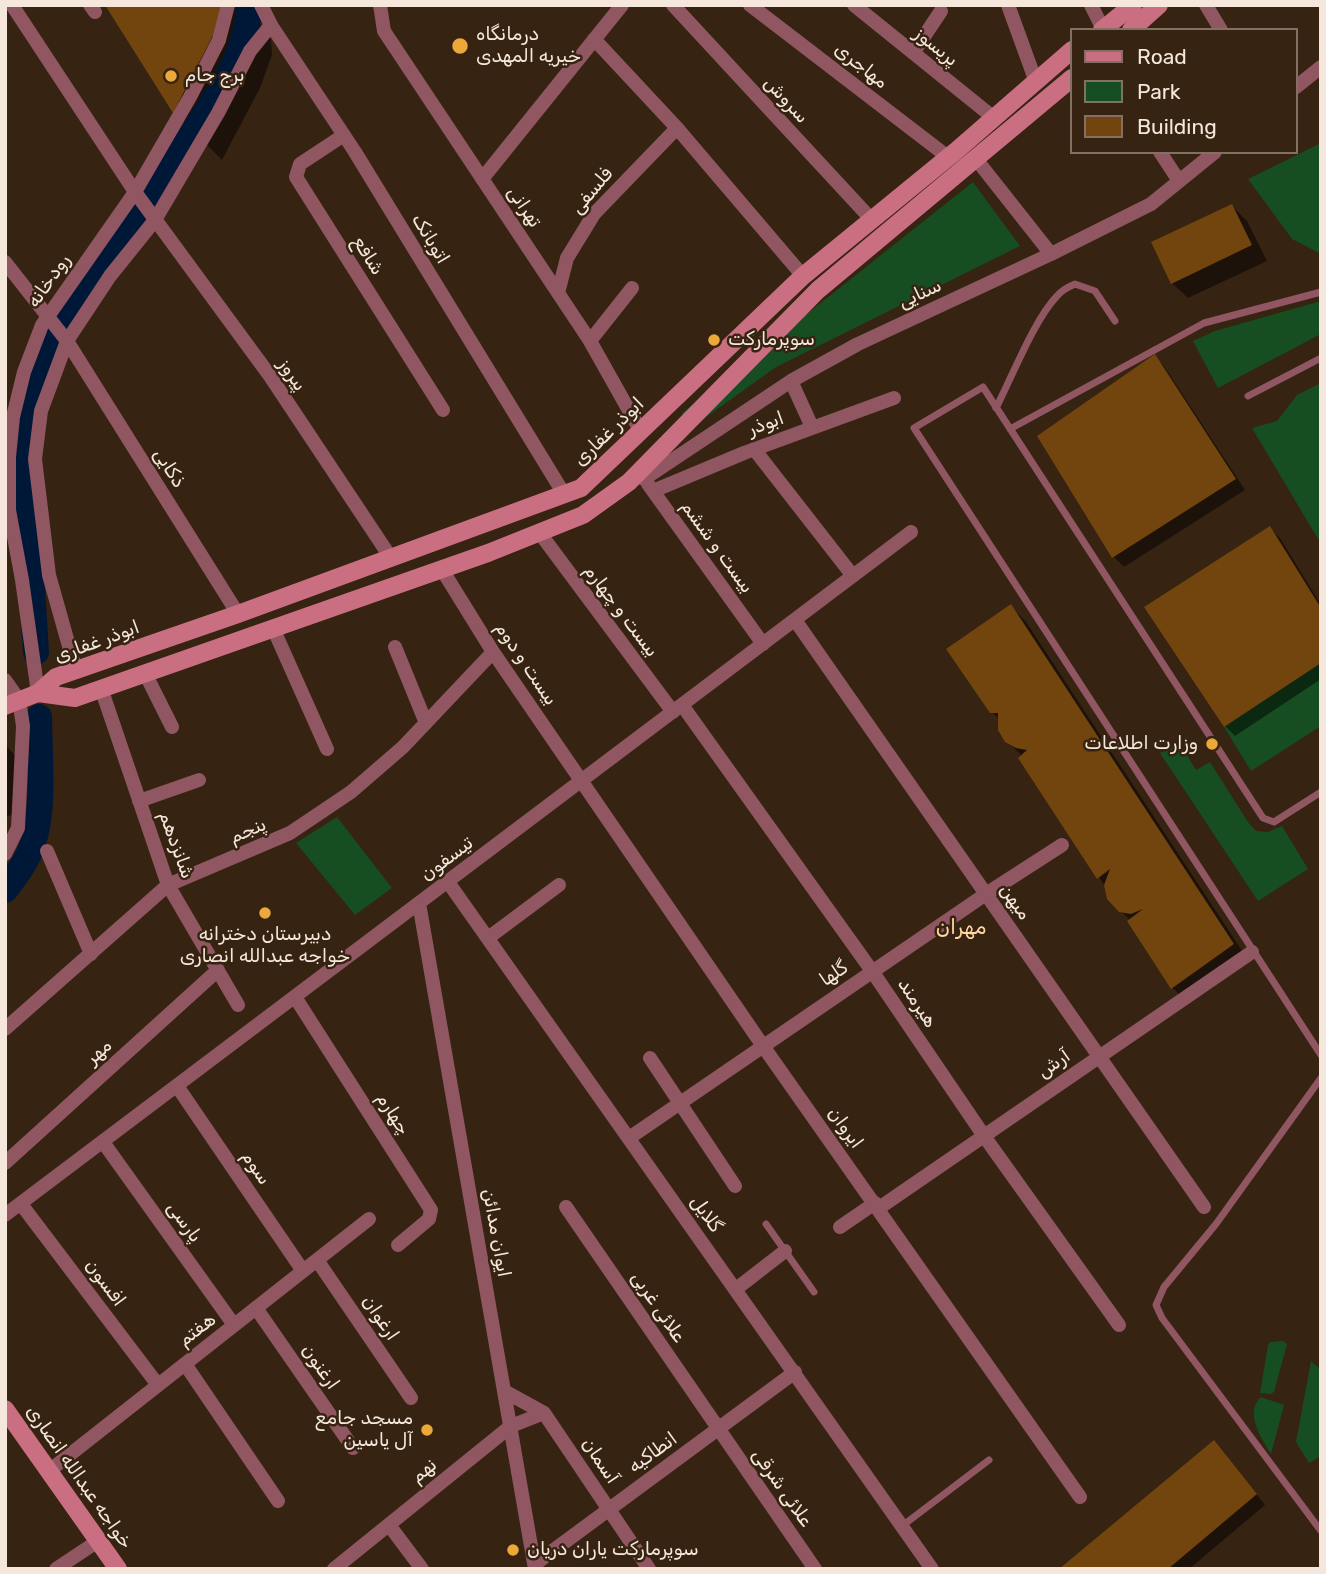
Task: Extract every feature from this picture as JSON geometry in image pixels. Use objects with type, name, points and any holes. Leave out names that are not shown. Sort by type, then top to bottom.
[{"type":"main road","points":[[1103,28],[1133,5]]},
{"type":"main road","points":[[1133,28],[1159,5]]},
{"type":"main road","name":"ابوذر غفاری","points":[[12,703],[38,693],[56,677],[238,614],[581,488],[803,276],[948,158],[1070,52]]},
{"type":"main road","name":"ابوذر غفاری","points":[[38,693],[75,698],[488,553],[583,515],[615,494],[645,480],[656,453],[818,290],[1070,80]]},
{"type":"main road","points":[[640,430],[656,453]]},
{"type":"main road","name":"خواجه عبدالله انصاری","points":[[5,1409],[118,1569]]},
{"type":"street","points":[[12,5],[135,192]]},
{"type":"street","name":"رودخانه","points":[[38,693],[22,579],[7,508],[13,417],[24,372],[42,325],[135,192],[219,40],[229,5]]},
{"type":"street","name":"اتوبانک","points":[[261,5],[564,494]]},
{"type":"street","name":"تهرانی","points":[[380,5],[384,31],[590,341],[640,430]]},
{"type":"street","points":[[482,179],[622,5]]},
{"type":"street","name":"سروش","points":[[673,5],[872,220]]},
{"type":"street","name":"مهاجری","points":[[750,5],[948,158]]},
{"type":"street","name":"پریسوز","points":[[853,5],[994,118]]},
{"type":"street","points":[[1008,5],[1036,82]]},
{"type":"street","points":[[1091,5],[1102,28]]},
{"type":"street","points":[[1206,5],[1220,28]]},
{"type":"street","points":[[913,53],[941,11]]},
{"type":"street","points":[[76,671],[49,575],[35,459],[41,411],[67,341],[110,276],[155,220],[218,113],[250,51],[271,25]]},
{"type":"street","points":[[594,39],[677,128],[803,276]]},
{"type":"street","points":[[1298,84],[1321,67]]},
{"type":"street","name":"فلسفی","points":[[558,293],[567,258],[594,214],[677,128]]},
{"type":"street","name":"شافع","points":[[344,135],[300,164],[296,177],[443,410]]},
{"type":"street","points":[[1161,154],[1179,181]]},
{"type":"street","name":"سنایی","points":[[645,480],[791,381],[858,344],[1151,204],[1213,154]]},
{"type":"street","points":[[976,159],[1051,254]]},
{"type":"street","name":"پیروز","points":[[135,192],[270,376],[391,558]]},
{"type":"street","points":[[5,262],[48,317]]},
{"type":"street","points":[[590,341],[632,288]]},
{"type":"street","name":"ذکایی","points":[[48,317],[67,341],[238,614]]},
{"type":"street","points":[[791,381],[812,427]]},
{"type":"street","name":"ابوذر","points":[[645,480],[754,449],[894,398]]},
{"type":"street","points":[[754,449],[853,576]]},
{"type":"street","name":"بیست و ششم","points":[[645,480],[763,644]]},
{"type":"street","name":"تیسفون","points":[[5,1216],[912,532]]},
{"type":"street","name":"بیست و چهارم","points":[[539,533],[677,709]]},
{"type":"street","name":"بیست و دوم","points":[[441,568],[494,652],[582,781]]},
{"type":"street","name":"میهن","points":[[795,620],[1204,1207]]},
{"type":"street","points":[[273,628],[327,749]]},
{"type":"street","points":[[395,646],[426,723]]},
{"type":"street","name":"پنجم","points":[[5,1029],[168,885],[290,833],[351,792],[403,747],[494,652]]},
{"type":"street","points":[[145,673],[173,727]]},
{"type":"street","points":[[5,680],[23,726],[18,828],[5,854]]},
{"type":"street","name":"شانزدهم","points":[[101,688],[168,885],[238,1005]]},
{"type":"street","name":"هیرمند","points":[[677,709],[872,971],[984,1136],[1119,1325]]},
{"type":"street","points":[[139,801],[199,780]]},
{"type":"street","name":"ایروان","points":[[582,781],[763,1046],[1080,1497]]},
{"type":"street","name":"گلها","points":[[629,1138],[872,971],[1062,845]]},
{"type":"street","points":[[47,851],[91,954]]},
{"type":"street","name":"گلایل","points":[[448,882],[932,1569]]},
{"type":"street","points":[[488,938],[559,885]]},
{"type":"street","name":"ایوان مدائن","points":[[419,903],[535,1566]]},
{"type":"street","name":"آرش","points":[[840,1227],[984,1136],[1252,952]]},
{"type":"street","name":"مهر","points":[[5,1163],[218,970]]},
{"type":"street","name":"چهارم","points":[[295,997],[431,1210],[429,1219],[398,1245]]},
{"type":"street","points":[[650,1058],[678,1104],[735,1186]]},
{"type":"street","name":"سوم","points":[[177,1086],[303,1271]]},
{"type":"street","name":"پارسی","points":[[103,1142],[234,1325]]},
{"type":"street","name":"افسون","points":[[21,1204],[158,1385]]},
{"type":"street","name":"علائی غربی","points":[[566,1207],[718,1429]]},
{"type":"street","name":"هفتم","points":[[49,1471],[369,1219]]},
{"type":"street","points":[[736,1289],[785,1251]]},
{"type":"street","name":"ارغوان","points":[[317,1260],[411,1398]]},
{"type":"street","name":"ارغنون","points":[[256,1308],[353,1448]]},
{"type":"street","points":[[185,1364],[278,1501]]},
{"type":"street","name":"انطاکیه","points":[[535,1566],[795,1372]]},
{"type":"street","name":"آسمان","points":[[504,1391],[544,1413],[649,1569]]},
{"type":"street","name":"نهم","points":[[334,1569],[511,1426],[544,1413]]},
{"type":"street","name":"علائی شرقی","points":[[718,1429],[815,1569]]},
{"type":"street","points":[[389,1525],[422,1569]]},
{"type":"street","points":[[56,1569],[98,1541]]},
{"type":"lane","points":[[996,408],[1043,316],[1057,295],[1066,288],[1075,284],[1095,291],[1115,321]]},
{"type":"lane","points":[[1010,429],[1204,323],[1321,292]]},
{"type":"lane","points":[[1248,396],[1321,358]]},
{"type":"lane","points":[[1321,792],[1274,822],[1263,818],[983,387],[914,428],[1321,1055]]},
{"type":"lane","points":[[1321,1078],[1216,1224],[1164,1287],[1156,1304],[1162,1318],[1321,1531]]},
{"type":"lane","points":[[766,1224],[814,1292]]},
{"type":"lane","points":[[902,1526],[989,1460]]},
{"type":"green space","points":[[1321,143],[1321,254],[1292,239],[1248,179]]},
{"type":"green space","points":[[973,182],[1020,246],[776,367],[688,430],[682,413]]},
{"type":"green space","points":[[1321,301],[1321,334],[1218,388],[1193,341],[1215,331]]},
{"type":"green space","points":[[1321,383],[1321,544],[1252,428],[1277,421],[1297,395]]},
{"type":"green space","points":[[1321,663],[1321,726],[1251,771],[1224,727]]},
{"type":"green space","points":[[1179,742],[1196,770],[1210,762],[1256,831],[1268,832],[1282,826],[1308,869],[1258,901],[1160,753]]},
{"type":"green space","points":[[337,817],[392,888],[355,915],[296,843]]},
{"type":"green space","points":[[1283,1341],[1287,1344],[1274,1392],[1260,1393],[1268,1345],[1270,1342]]},
{"type":"green space","points":[[1311,1361],[1321,1370],[1321,1456],[1309,1463],[1296,1442]]},
{"type":"green space","points":[[1261,1397],[1284,1405],[1271,1454],[1259,1433],[1254,1417],[1256,1403]]},
{"type":"building","name":"برج جام","points":[[105,5],[224,5],[219,24],[173,113]]},
{"type":"building","points":[[1232,204],[1252,245],[1171,284],[1151,242]]},
{"type":"building","points":[[1155,354],[1236,479],[1112,558],[1037,436]]},
{"type":"building","points":[[1270,526],[1321,608],[1321,663],[1224,727],[1144,607]]},
{"type":"building","points":[[1011,604],[1234,944],[1171,989],[1127,921],[1143,909],[1131,914],[1119,912],[1107,899],[1104,885],[1110,869],[1097,879],[1018,758],[1027,750],[1005,742],[998,730],[998,713],[990,713],[946,649]]},
{"type":"building","points":[[1214,1440],[1257,1494],[1168,1569],[1059,1569]]},
{"type":"waterway","points":[[36,652],[22,433],[38,376],[48,349],[155,192],[218,93],[242,44],[249,9]]},
{"type":"waterway","points":[[5,890],[28,856],[37,829],[40,797],[39,717]]},
{"type":"place","name":"درمانگاه خیریه المهدی","points":[[460,46]]},
{"type":"place","name":"برج جام","points":[[171,76]]},
{"type":"place","name":"سوپرمارکت","points":[[714,340]]},
{"type":"place","name":"وزارت اطلاعات","points":[[1212,744]]},
{"type":"place","name":"دبیرستان دخترانه خواجه عبدالله انصاری","points":[[265,913]]},
{"type":"place","name":"مسجد جامع آل یاسین","points":[[427,1430]]},
{"type":"place","name":"سوپرمارکت یاران دریان","points":[[513,1550]]},
{"type":"district","name":"مهران","points":[[961,928]]}]
